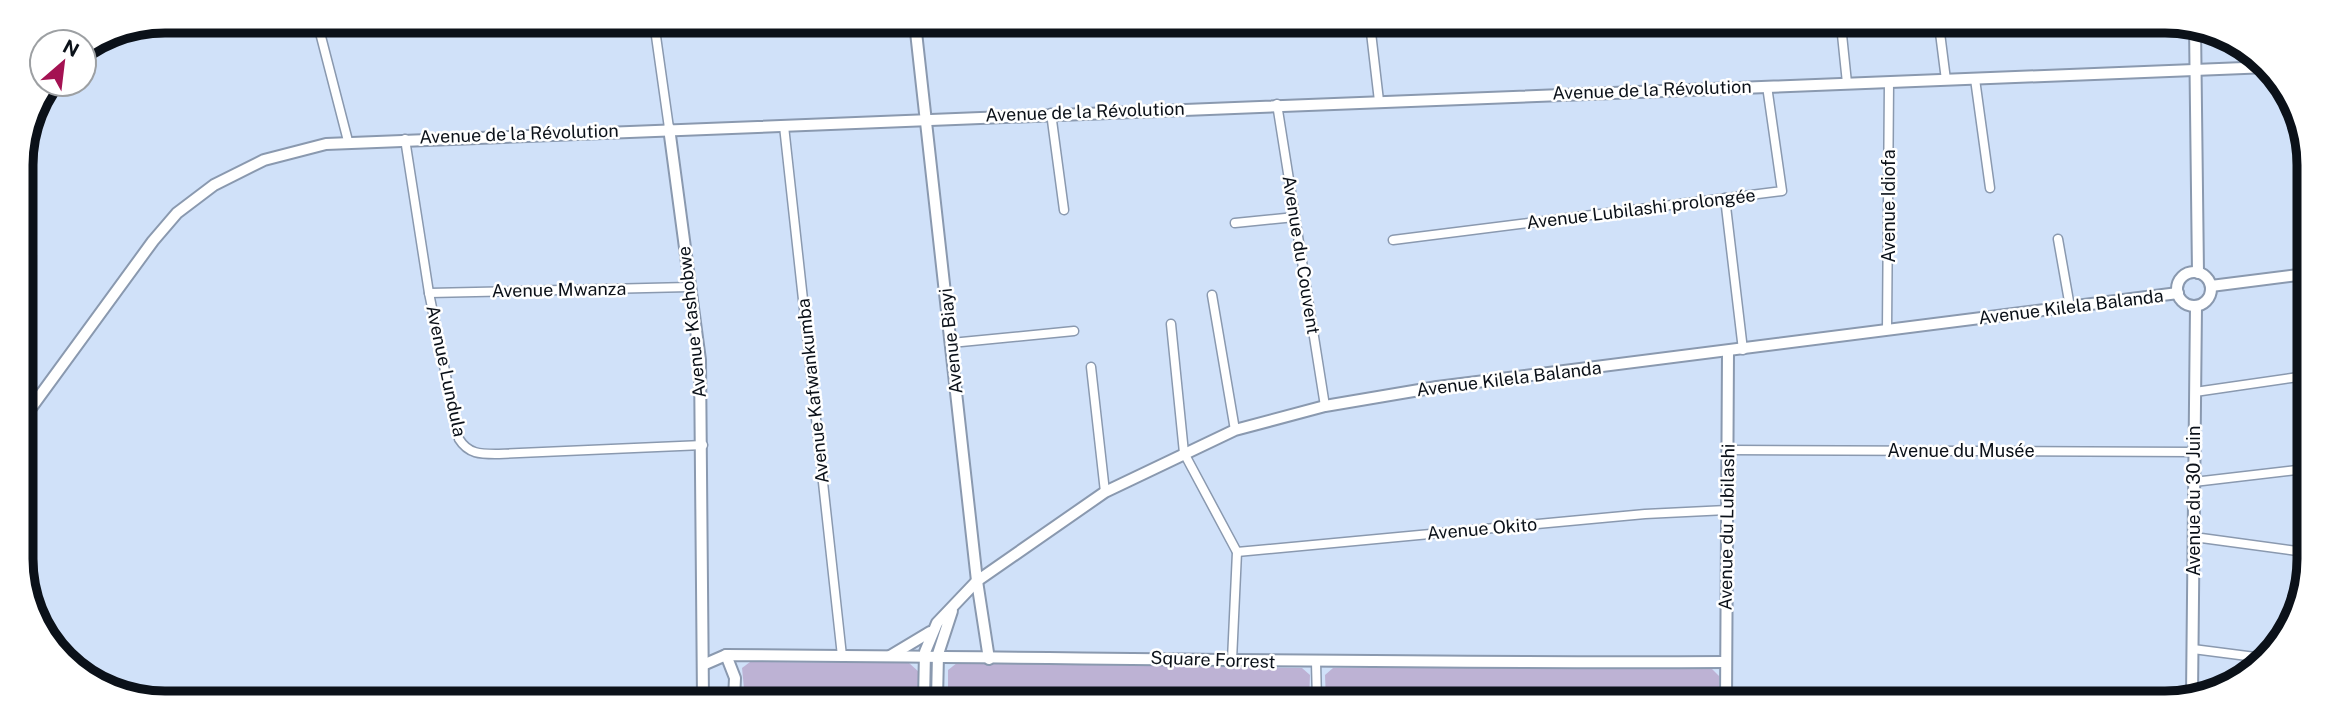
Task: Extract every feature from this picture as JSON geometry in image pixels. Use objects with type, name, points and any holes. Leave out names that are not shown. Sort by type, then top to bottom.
[{"type":"street","points":[[320,33],[348,141]]},
{"type":"street","name":"Avenue Kashobwe","points":[[656,33],[701,360],[703,691]]},
{"type":"street","name":"Avenue Biayi","points":[[916,33],[977,581],[989,659]]},
{"type":"street","points":[[1371,33],[1379,101]]},
{"type":"street","points":[[1842,33],[1847,83]]},
{"type":"street","points":[[1940,33],[1946,80]]},
{"type":"street","points":[[2195,37],[2198,273]]},
{"type":"street","name":"Avenue de la Révolution","points":[[35,402],[153,241],[190,202],[214,185],[264,160],[304,148],[348,141],[2253,67]]},
{"type":"street","points":[[1975,79],[1990,188]]},
{"type":"street","name":"Avenue Idiofa","points":[[1887,330],[1889,82]]},
{"type":"street","name":"Avenue Lubilashi prolongée","points":[[1393,240],[1725,198],[1784,188],[1767,86]]},
{"type":"street","name":"Avenue du Couvent","points":[[1277,104],[1325,406]]},
{"type":"street","points":[[1051,113],[1064,210]]},
{"type":"street","name":"Avenue Kafwankumba","points":[[784,126],[842,656]]},
{"type":"street","name":"Avenue Lundula","points":[[405,139],[429,293],[459,439],[468,450],[476,454],[499,454],[703,445]]},
{"type":"street","points":[[1725,198],[1742,350]]},
{"type":"street","points":[[1235,223],[1295,217]]},
{"type":"street","points":[[2058,239],[2070,307]]},
{"type":"street","points":[[2198,273],[2206,277],[2211,286],[2208,299],[2196,306],[2182,302],[2178,293],[2178,284],[2184,276],[2198,273]]},
{"type":"street","points":[[2211,286],[2297,275]]},
{"type":"street","name":"Avenue Mwanza","points":[[429,293],[690,287]]},
{"type":"street","name":"Avenue Kilela Balanda","points":[[925,691],[925,658],[932,630],[977,581],[1105,492],[1235,430],[1325,406],[1437,387],[2178,293]]},
{"type":"street","points":[[1212,295],[1235,430]]},
{"type":"street","name":"Avenue du 30 Juin","points":[[2192,688],[2196,306]]},
{"type":"street","points":[[1171,324],[1184,453],[1237,552],[1232,660]]},
{"type":"street","points":[[951,343],[1074,331]]},
{"type":"street","name":"Avenue du Lubilashi","points":[[1726,690],[1728,352]]},
{"type":"street","points":[[1091,367],[1105,492]]},
{"type":"street","points":[[2195,392],[2297,377]]},
{"type":"street","name":"Avenue du Musée","points":[[1728,450],[2194,452]]},
{"type":"street","points":[[2194,482],[2297,469]]},
{"type":"street","name":"Avenue Okito","points":[[1237,552],[1645,514],[1727,510]]},
{"type":"street","points":[[2194,537],[2297,551]]},
{"type":"street","points":[[937,691],[937,659],[953,608]]},
{"type":"street","points":[[887,657],[932,630]]},
{"type":"street","points":[[703,632],[710,644],[724,655],[735,678],[734,691]]},
{"type":"street","points":[[2193,649],[2253,657]]},
{"type":"street","name":"Square Forrest","points":[[703,665],[724,655],[937,659],[1128,657],[1316,662],[1726,662]]},
{"type":"street","points":[[1316,662],[1317,690]]},
{"type":"shaded area","points":[[750,662],[909,663],[919,672],[919,691],[744,691],[742,668]]},
{"type":"shaded area","points":[[957,663],[1302,668],[1310,675],[1309,690],[948,691],[948,670]]},
{"type":"shaded area","points":[[1333,668],[1711,668],[1719,676],[1719,690],[1326,690],[1325,675]]}]
